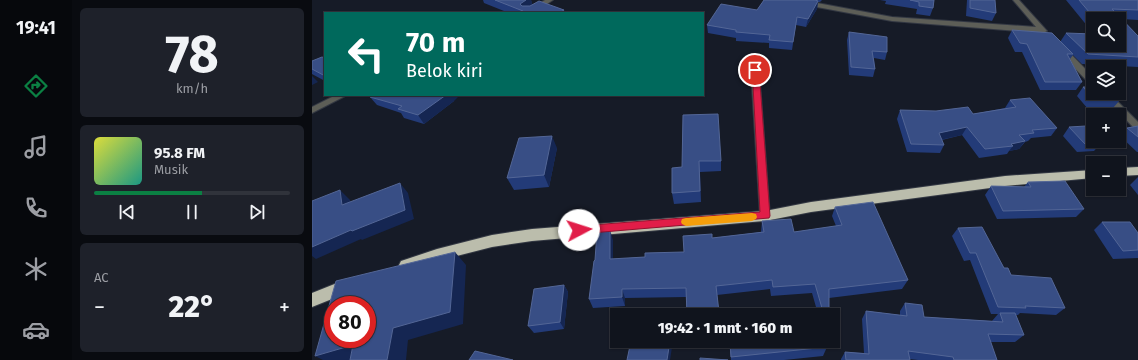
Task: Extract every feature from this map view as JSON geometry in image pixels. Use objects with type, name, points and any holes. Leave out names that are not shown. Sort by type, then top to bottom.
[{"type":"highway","points":[[1126,172],[1138,171]]},
{"type":"highway","points":[[395,269],[437,255],[492,241],[532,235],[765,216],[819,206],[1006,181],[1086,175]]},
{"type":"highway","points":[[312,300],[361,281]]},
{"type":"street","points":[[530,12],[550,0]]},
{"type":"street","points":[[790,0],[892,19],[1044,32],[1016,0]]},
{"type":"street","points":[[1056,44],[1086,75]]},
{"type":"street","points":[[755,70],[765,216]]},
{"type":"street","points":[[312,110],[340,96]]},
{"type":"street","points":[[1111,100],[1138,127]]},
{"type":"building","points":[[495,0],[526,0],[520,4],[522,6],[530,6],[539,1],[564,10],[561,12],[522,12],[523,11]]},
{"type":"building","points":[[764,0],[818,1],[808,19],[797,17],[793,42],[769,40],[770,35],[736,32],[736,30],[707,25],[721,4],[757,10]]},
{"type":"building","points":[[910,0],[934,0],[933,8],[919,6],[919,2]]},
{"type":"building","points":[[970,0],[995,0],[996,13],[970,8]]},
{"type":"building","points":[[1079,0],[1138,0],[1138,10],[1112,9],[1115,12],[1089,12]]},
{"type":"building","points":[[1126,24],[1138,36],[1138,57],[1088,54],[1066,33],[1086,34],[1086,52],[1126,52]]},
{"type":"building","points":[[1012,30],[1052,33],[1073,54],[1067,54],[1082,82],[1045,82],[1027,44],[1020,43]]},
{"type":"building","points":[[849,32],[887,37],[887,52],[872,51],[875,69],[851,67]]},
{"type":"building","points":[[324,58],[324,75],[312,69],[312,61]]},
{"type":"building","points":[[445,96],[418,115],[398,109],[402,106],[370,97]]},
{"type":"building","points":[[1030,98],[1057,128],[1032,130],[1034,133],[1019,135],[1025,141],[1011,144],[1013,146],[985,149],[967,127],[939,133],[944,145],[911,144],[900,110],[936,111],[968,107],[973,114],[1016,107],[1010,100]]},
{"type":"building","points":[[718,114],[721,161],[699,161],[700,191],[672,193],[672,168],[682,167],[683,115]]},
{"type":"building","points":[[1086,126],[1086,144],[1085,144],[1069,127]]},
{"type":"building","points":[[1138,126],[1138,137],[1127,128]]},
{"type":"building","points":[[552,136],[544,175],[507,178],[519,138]]},
{"type":"building","points":[[1065,181],[1084,209],[1003,211],[991,186],[1031,187],[1028,182]]},
{"type":"building","points":[[400,183],[405,210],[352,231],[351,230],[312,247],[312,201],[340,190],[342,205]]},
{"type":"building","points":[[873,202],[908,280],[829,289],[829,308],[822,308],[815,284],[773,287],[772,280],[716,286],[719,308],[687,308],[686,288],[622,289],[622,297],[589,299],[595,260],[597,232],[610,230],[610,259],[645,257],[645,253],[684,252],[683,236],[712,234],[712,238],[764,232],[762,221],[791,219],[794,232],[842,225],[835,207]]},
{"type":"building","points":[[1102,222],[1130,222],[1138,233],[1138,250],[1123,251]]},
{"type":"building","points":[[982,227],[1004,268],[1008,268],[1011,275],[1051,278],[1065,308],[1025,306],[1026,308],[998,307],[976,253],[970,253],[958,228]]},
{"type":"building","points":[[455,252],[450,312],[393,328],[387,360],[350,360],[352,348],[376,348],[376,296],[332,296],[336,281]]},
{"type":"building","points":[[564,285],[560,322],[528,326],[534,289]]},
{"type":"building","points":[[905,303],[922,305],[924,317],[1003,322],[1000,313],[1015,313],[1024,335],[988,334],[997,360],[954,360],[953,357],[908,351],[910,360],[846,360],[845,352],[869,354],[866,311],[907,316]]},
{"type":"building","points":[[324,324],[324,348],[343,348],[315,356]]},
{"type":"building","points":[[630,348],[669,348],[667,360],[627,360]]},
{"type":"building","points":[[730,348],[817,348],[731,357]]},
{"type":"building","points":[[475,351],[513,360],[469,360]]},
{"type":"building","points":[[700,358],[728,360],[700,360]]},
{"type":"slow traffic","points":[[686,222],[752,217]]},
{"type":"route","points":[[579,230],[765,216],[755,70]]}]
